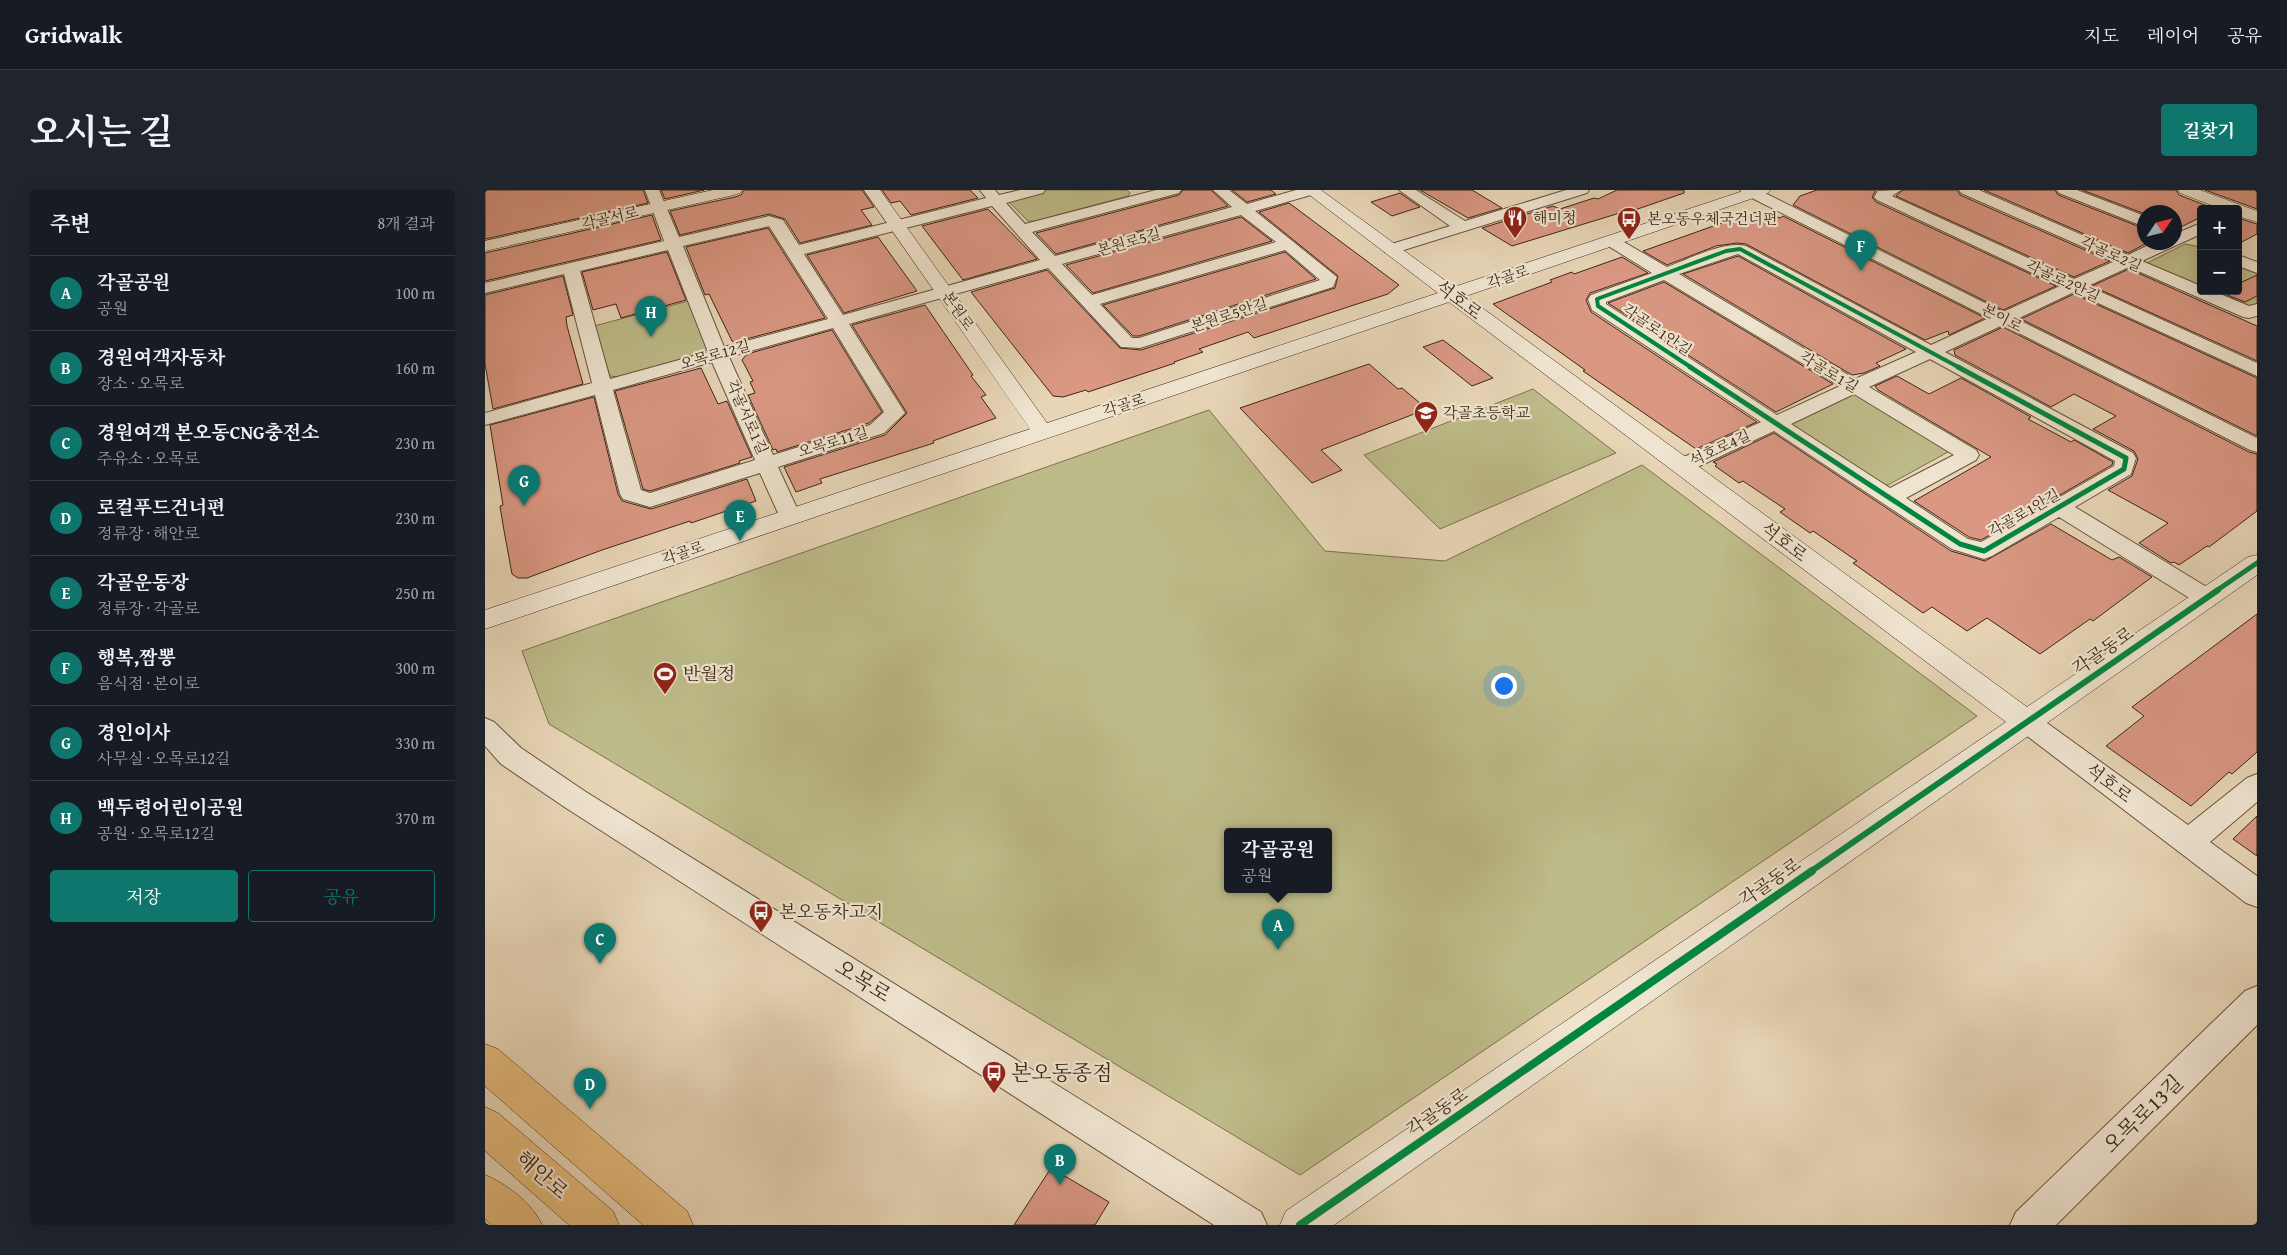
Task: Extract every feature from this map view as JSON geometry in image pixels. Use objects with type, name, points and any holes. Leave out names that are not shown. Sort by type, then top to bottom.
[{"type":"main road","points":[[485,1062],[673,1225]]},
{"type":"main road","name":"해안로","points":[[485,1126],[599,1225]]},
{"type":"main road","points":[[485,1194],[522,1225]]},
{"type":"street","name":"각골서로","points":[[485,246],[655,199],[734,190]]},
{"type":"street","name":"본원로","points":[[872,190],[1043,432]]},
{"type":"street","points":[[795,251],[897,226],[991,195],[1038,190]]},
{"type":"street","points":[[1021,230],[1139,194],[1174,190]]},
{"type":"street","name":"본원로5안길","points":[[991,195],[1021,230],[1127,343],[1140,343],[1327,283],[1329,277],[1220,190]]},
{"type":"street","name":"본원로5길","points":[[945,292],[1312,190]]},
{"type":"street","name":"석호로","points":[[1312,190],[2257,893]]},
{"type":"street","points":[[1406,190],[1463,227]]},
{"type":"street","points":[[1391,249],[1583,190]]},
{"type":"street","name":"각골로2안길","points":[[1894,190],[1883,194],[1882,197],[2257,370]]},
{"type":"street","name":"각골로2길","points":[[1966,190],[2249,313],[2257,309]]},
{"type":"street","points":[[2065,190],[2137,219]]},
{"type":"street","points":[[2186,190],[2225,205]]},
{"type":"street","name":"각골로","points":[[485,620],[1453,296],[1754,191]]},
{"type":"street","name":"본이로","points":[[1754,191],[2257,446]]},
{"type":"street","name":"각골서로1길","points":[[655,199],[718,354],[790,517]]},
{"type":"street","points":[[2242,211],[2257,217]]},
{"type":"street","name":"오목로11길","points":[[485,288],[769,221],[777,223],[895,413],[877,429],[650,500],[631,494],[571,268]]},
{"type":"street","name":"석호로4길","points":[[2182,235],[2197,230]]},
{"type":"street","points":[[2182,240],[2197,244]]},
{"type":"street","name":"각골로1길","points":[[1611,241],[1969,455],[1889,498]]},
{"type":"street","points":[[1088,302],[1287,244]]},
{"type":"street","name":"각골로1안길","points":[[1740,250],[1930,352],[2126,458],[2125,469],[1984,551],[1960,544],[1598,306],[1597,299],[1726,251],[1740,250]]},
{"type":"street","name":"석호로4길","points":[[1682,466],[1854,386],[2005,319],[2150,250]]},
{"type":"street","points":[[2242,262],[2257,268]]},
{"type":"street","name":"오목로12길","points":[[485,419],[945,292]]},
{"type":"street","points":[[2060,508],[2207,598]]},
{"type":"street","name":"각골동로","points":[[1300,1225],[2257,563]]},
{"type":"street","name":"오목로","points":[[485,729],[511,756],[576,800],[1248,1225]]},
{"type":"street","points":[[2189,842],[2257,786]]},
{"type":"street","name":"오목로13길","points":[[2029,1225],[2257,1002]]},
{"type":"shaded area","points":[[1045,190],[1127,190],[1130,193],[1128,196],[1035,221],[1028,221],[1009,202]]},
{"type":"shaded area","points":[[2185,244],[2197,246],[2197,286],[2149,267],[2147,263],[2173,250],[2182,250],[2182,246]]},
{"type":"shaded area","points":[[2242,264],[2257,270],[2257,305],[2246,307],[2216,295],[2242,295]]},
{"type":"shaded area","points":[[688,301],[709,348],[703,353],[619,377],[610,376],[594,326]]},
{"type":"shaded area","points":[[1533,389],[1616,453],[1440,529],[1364,455]]},
{"type":"shaded area","points":[[1850,394],[1860,395],[1947,446],[1948,452],[1888,485],[1878,483],[1791,429],[1791,423]]},
{"type":"shaded area","points":[[1209,410],[1325,551],[1445,561],[1642,465],[1977,716],[1300,1175],[549,724],[522,651]]},
{"type":"building","points":[[485,190],[643,190],[648,203],[485,239]]},
{"type":"building","points":[[661,190],[704,190],[665,199]]},
{"type":"building","points":[[744,190],[862,190],[874,207],[861,210],[872,225],[800,243],[785,219],[769,214],[680,235],[670,211],[735,197],[741,195]]},
{"type":"building","points":[[882,190],[970,190],[978,198],[911,215],[900,201],[891,203]]},
{"type":"building","points":[[1183,190],[1211,190],[1228,206],[1056,254],[1036,233],[1179,195]]},
{"type":"building","points":[[1232,190],[1271,190],[1276,194],[1247,202]]},
{"type":"building","points":[[1420,190],[1472,190],[1502,208],[1468,218]]},
{"type":"building","points":[[1617,190],[1684,190],[1684,193],[1626,213],[1623,212],[1512,246],[1482,228],[1553,206],[1560,209],[1594,198],[1598,199]]},
{"type":"building","points":[[1817,190],[1876,190],[1872,197],[1876,202],[2056,286],[2003,310],[1793,205],[1800,196]]},
{"type":"building","points":[[1903,190],[1957,190],[1960,195],[2110,261],[2074,277],[1896,196]]},
{"type":"building","points":[[1984,190],[2055,190],[2058,195],[2137,226],[2137,248],[2128,253]]},
{"type":"building","points":[[2082,190],[2176,190],[2179,195],[2205,205],[2197,205],[2197,219],[2182,226],[2182,205],[2137,205],[2137,211]]},
{"type":"building","points":[[2205,190],[2257,190],[2257,209]]},
{"type":"building","points":[[1400,193],[1420,207],[1392,216],[1371,202]]},
{"type":"building","points":[[1289,203],[1399,285],[1388,294],[1254,338],[1248,332],[1199,349],[1203,352],[1175,363],[1088,392],[1086,390],[1063,397],[1053,396],[971,292],[1047,270],[1120,348],[1141,350],[1335,288],[1338,276],[1259,212]]},
{"type":"building","points":[[988,209],[1037,259],[963,280],[922,226]]},
{"type":"building","points":[[1763,212],[1780,218],[1783,216],[1985,318],[1949,335],[1948,331],[1925,340],[1746,244],[1737,243],[1716,246],[1667,265],[1643,251],[1750,213]]},
{"type":"building","points":[[652,215],[661,240],[485,281],[485,253]]},
{"type":"building","points":[[1241,217],[1272,241],[1093,293],[1066,265]]},
{"type":"building","points":[[2242,219],[2257,224],[2257,234],[2242,242]]},
{"type":"building","points":[[768,228],[825,318],[735,342],[732,341],[709,294],[705,295],[686,247]]},
{"type":"building","points":[[878,237],[917,291],[844,313],[807,255]]},
{"type":"building","points":[[667,252],[686,300],[621,318],[616,304],[593,310],[582,272]]},
{"type":"building","points":[[1285,252],[1316,279],[1139,336],[1133,336],[1103,305]]},
{"type":"building","points":[[1738,256],[1906,349],[1876,363],[1880,366],[1864,373],[1852,375],[1683,274]]},
{"type":"building","points":[[1622,257],[1648,273],[1590,293],[1586,300],[1591,312],[1757,422],[1696,449],[1583,371],[1585,370],[1493,304],[1552,282],[1550,280],[1572,272],[1574,274]]},
{"type":"building","points":[[2129,269],[2257,326],[2257,361],[2092,286]]},
{"type":"building","points":[[2257,275],[2257,296],[2245,302],[2227,295],[2242,295],[2242,282]]},
{"type":"building","points":[[563,276],[573,315],[566,317],[567,326],[583,384],[493,409],[485,364],[485,295]]},
{"type":"building","points":[[1664,282],[1833,384],[1776,412],[1608,303]]},
{"type":"building","points":[[2074,294],[2257,378],[2257,436],[2021,319]]},
{"type":"building","points":[[925,305],[973,375],[971,376],[986,395],[981,397],[996,418],[933,441],[934,443],[820,479],[822,483],[796,492],[784,467],[885,435],[907,413],[852,325]]},
{"type":"building","points":[[2003,327],[2249,452],[2257,454],[2257,511],[2209,547],[2207,546],[2179,565],[2174,562],[2171,563],[2139,543],[2168,523],[2108,490],[2132,476],[2138,459],[2134,451],[2093,429],[2116,416],[2074,394],[2051,407],[1955,355],[1954,350]]},
{"type":"building","points":[[832,330],[882,412],[869,423],[777,452],[776,449],[773,450],[748,395],[755,393],[750,382],[753,381],[742,360],[747,354]]},
{"type":"building","points":[[1443,340],[1493,378],[1472,386],[1423,347]]},
{"type":"building","points":[[1369,364],[1398,389],[1402,388],[1427,409],[1321,450],[1342,470],[1312,483],[1240,408]]},
{"type":"building","points":[[701,368],[718,404],[727,401],[752,457],[739,461],[740,463],[650,491],[643,489],[615,391]]},
{"type":"building","points":[[1897,376],[1929,394],[1961,378],[2031,417],[2028,419],[2071,442],[2074,440],[2113,462],[2112,465],[1981,540],[1969,537],[1914,501],[1991,457],[1878,390],[1875,386]]},
{"type":"building","points":[[594,397],[618,494],[622,501],[651,509],[747,479],[756,501],[602,550],[527,578],[518,578],[512,574],[503,525],[500,506],[503,505],[490,425]]},
{"type":"building","points":[[1774,433],[1951,551],[1985,561],[2051,524],[2112,560],[2119,557],[2152,577],[2093,621],[2090,619],[2040,654],[1987,618],[1967,631],[1932,607],[1923,613],[1853,563],[1857,561],[1813,531],[1810,533],[1780,512],[1785,509],[1743,481],[1739,483],[1715,466],[1717,464],[1713,462]]},
{"type":"building","points":[[2257,614],[2257,752],[2232,774],[2229,772],[2191,806],[2106,746],[2144,716],[2132,707]]},
{"type":"building","points":[[2257,816],[2257,856],[2233,839]]},
{"type":"building","points":[[1051,1168],[1109,1202],[1095,1225],[1014,1225]]},
{"type":"cycle path","points":[[1740,249],[2126,458],[2124,469],[1984,551],[1960,544],[1598,306],[1597,299],[1726,251],[1740,249]]},
{"type":"cycle path","points":[[1300,1225],[2257,563]]},
{"type":"place","name":"해미청","points":[[1515,239]]},
{"type":"place","name":"본오동우체국건너편","points":[[1629,240]]},
{"type":"place","name":"행복,짬뽕","points":[[1861,271]]},
{"type":"place","name":"백두령어린이공원","points":[[651,337]]},
{"type":"place","name":"각골초등학교","points":[[1426,434]]},
{"type":"place","name":"경인이사","points":[[524,506]]},
{"type":"place","name":"각골운동장","points":[[740,541]]},
{"type":"place","name":"반월정","points":[[665,695]]},
{"type":"place","name":"본오동차고지","points":[[761,933]]},
{"type":"place","name":"각골공원","points":[[1278,950]]},
{"type":"place","name":"경원여객 본오동CNG충전소","points":[[600,964]]},
{"type":"place","name":"본오동종점","points":[[994,1094]]},
{"type":"place","name":"로컬푸드건너편","points":[[590,1109]]},
{"type":"place","name":"경원여객자동차","points":[[1060,1185]]}]
